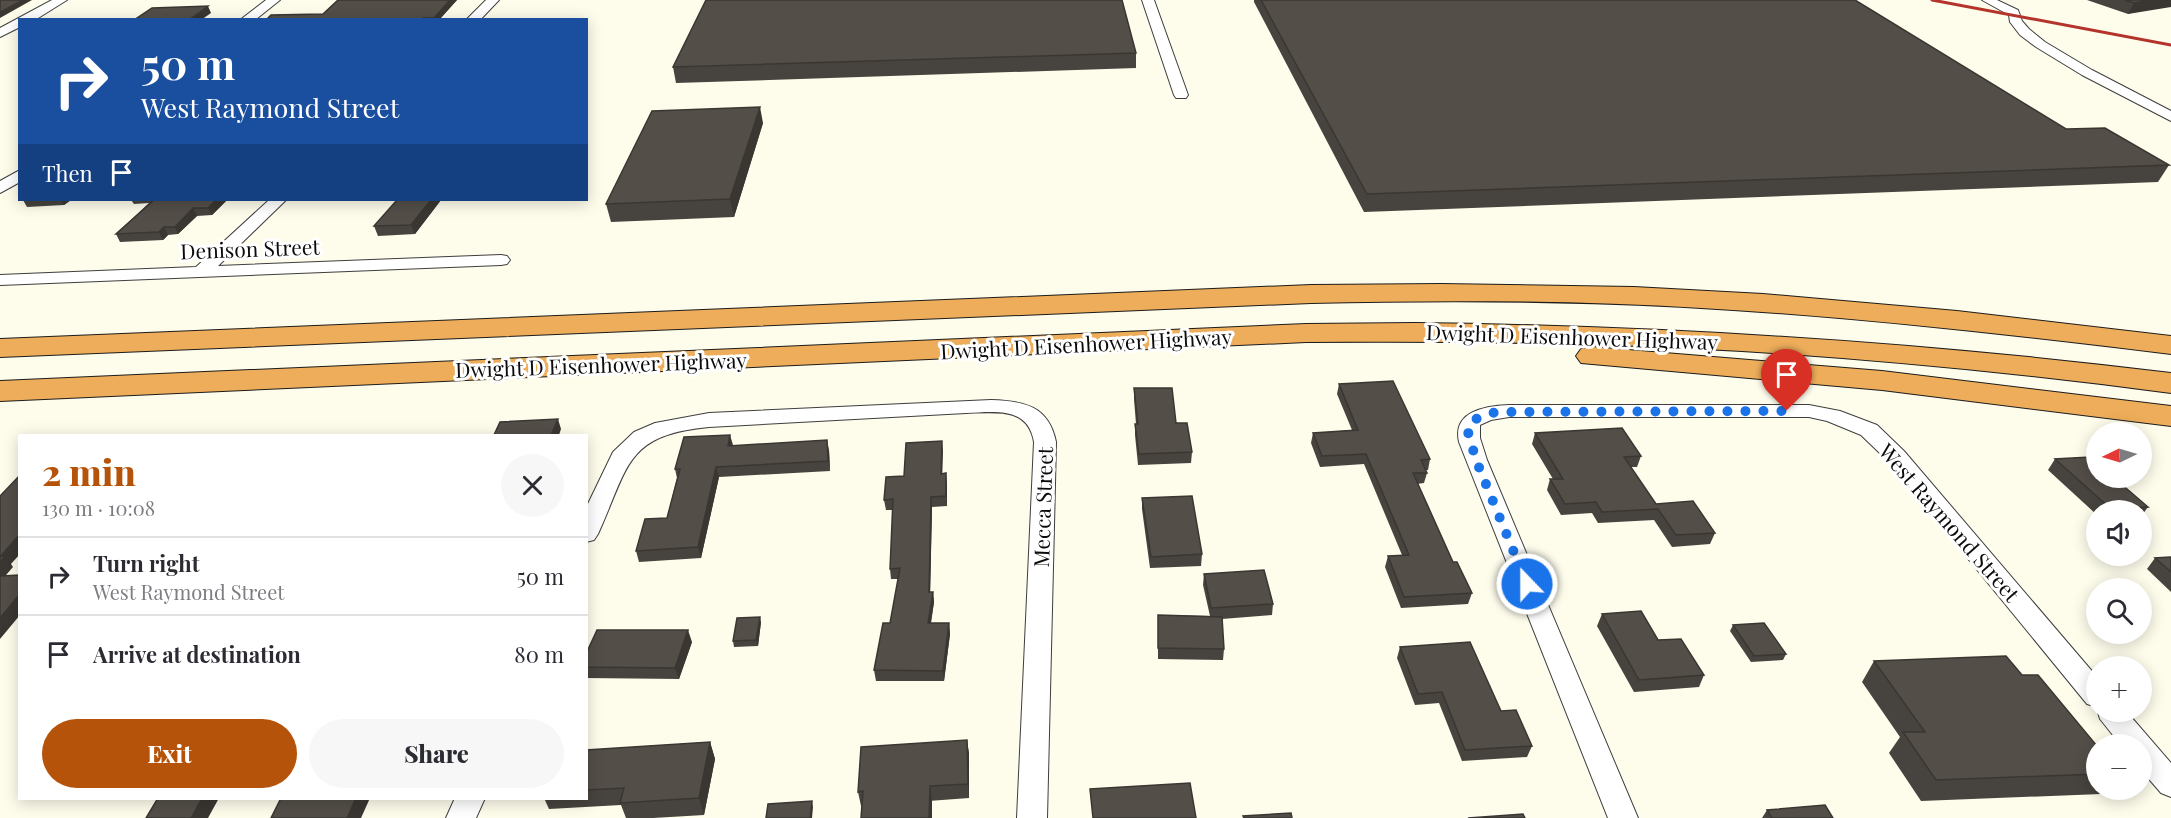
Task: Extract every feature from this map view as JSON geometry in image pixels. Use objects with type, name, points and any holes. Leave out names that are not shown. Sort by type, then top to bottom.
[{"type":"highway","name":"Dwight D Eisenhower Highway","points":[[0,348],[1288,294],[1426,291],[1609,295],[1827,308],[2050,329],[2171,345]]},
{"type":"highway","name":"Dwight D Eisenhower Highway","points":[[0,391],[1329,333],[1591,333],[1750,341],[1875,350],[2171,383]]},
{"type":"highway","points":[[1056,344],[1451,351],[1645,359],[1888,381],[2171,416]]},
{"type":"street","points":[[29,18],[61,0]]},
{"type":"street","points":[[249,18],[274,0]]},
{"type":"street","points":[[474,18],[493,0]]},
{"type":"street","points":[[1148,0],[1181,95]]},
{"type":"street","points":[[1988,0],[2009,9],[2016,16],[2016,22],[2029,36],[2053,53],[2171,117]]},
{"type":"street","points":[[0,33],[18,23]]},
{"type":"street","points":[[0,188],[18,176]]},
{"type":"street","points":[[200,273],[277,201]]},
{"type":"street","name":"Denison Street","points":[[0,280],[501,260]]},
{"type":"street","name":"Mecca Street","points":[[588,530],[624,452],[643,435],[667,425],[685,422],[966,407],[1018,409],[1032,414],[1045,430],[1032,818]]},
{"type":"street","name":"West Raymond Street","points":[[1623,818],[1476,460],[1468,432],[1473,420],[1481,416],[1509,411],[1809,411],[1857,424],[1881,440],[1896,456],[2086,683]]},
{"type":"street","points":[[2119,722],[2129,734]]},
{"type":"street","points":[[2152,762],[2171,784]]},
{"type":"street","points":[[461,818],[469,800]]},
{"type":"building","points":[[0,0],[23,0],[0,12]]},
{"type":"building","points":[[338,0],[450,0],[434,18],[268,18],[271,15],[323,14]]},
{"type":"building","points":[[706,0],[1122,0],[1136,53],[673,67]]},
{"type":"building","points":[[1261,0],[1855,0],[2066,129],[2105,128],[2169,165],[1367,194]]},
{"type":"building","points":[[2125,0],[2151,0],[2134,3]]},
{"type":"building","points":[[208,6],[192,18],[137,18],[152,8]]},
{"type":"building","points":[[760,107],[730,199],[606,204],[652,111]]},
{"type":"building","points":[[153,201],[215,201],[208,208],[193,208],[175,227],[164,227],[159,232],[116,234]]},
{"type":"building","points":[[396,201],[430,201],[411,225],[374,226]]},
{"type":"building","points":[[1393,381],[1430,459],[1421,460],[1427,473],[1413,473],[1453,562],[1457,562],[1472,593],[1404,597],[1388,556],[1409,555],[1366,454],[1322,456],[1313,433],[1358,430],[1339,384]]},
{"type":"building","points":[[1134,388],[1172,388],[1176,423],[1187,423],[1192,452],[1139,454]]},
{"type":"building","points":[[558,419],[551,434],[494,434],[500,422]]},
{"type":"building","points":[[1622,428],[1641,456],[1624,457],[1656,504],[1693,501],[1715,533],[1676,535],[1658,509],[1602,512],[1596,502],[1565,504],[1550,479],[1563,479],[1535,433]]},
{"type":"building","points":[[730,435],[728,446],[827,440],[828,461],[716,467],[698,547],[636,551],[645,519],[667,518],[680,469],[675,469],[684,437]]},
{"type":"building","points":[[942,441],[941,474],[946,473],[946,496],[931,497],[929,592],[933,592],[928,623],[949,623],[943,671],[874,670],[883,623],[890,623],[900,568],[890,569],[893,499],[884,500],[886,477],[904,476],[906,443]]},
{"type":"building","points":[[2086,457],[2086,487],[2055,459]]},
{"type":"building","points":[[18,477],[18,536],[0,557],[0,496]]},
{"type":"building","points":[[2087,488],[2126,488],[2140,500],[2101,500]]},
{"type":"building","points":[[1192,496],[1202,554],[1151,557],[1142,498]]},
{"type":"building","points":[[2171,557],[2171,572],[2155,558]]},
{"type":"building","points":[[1264,570],[1273,604],[1211,608],[1204,574]]},
{"type":"building","points":[[18,575],[18,596],[0,618],[0,576]]},
{"type":"building","points":[[1641,611],[1658,640],[1681,639],[1704,675],[1639,680],[1602,614]]},
{"type":"building","points":[[1158,615],[1222,617],[1224,649],[1158,648]]},
{"type":"building","points":[[760,617],[756,640],[733,641],[737,618]]},
{"type":"building","points":[[1764,623],[1786,654],[1754,656],[1733,625]]},
{"type":"building","points":[[597,630],[688,630],[675,668],[588,667],[588,650]]},
{"type":"building","points":[[1470,642],[1501,711],[1516,710],[1532,746],[1465,750],[1442,692],[1418,694],[1400,647]]},
{"type":"building","points":[[2006,656],[2022,675],[2038,675],[2087,734],[2086,774],[1936,780],[1903,732],[1925,732],[1874,661]]},
{"type":"building","points":[[967,740],[968,784],[930,786],[929,818],[861,818],[863,791],[858,792],[861,747]]},
{"type":"building","points":[[710,742],[699,798],[620,803],[624,788],[588,790],[588,750]]},
{"type":"building","points":[[1190,783],[1196,818],[1093,818],[1090,789]]},
{"type":"building","points":[[157,800],[201,800],[191,818],[146,818]]},
{"type":"building","points":[[280,800],[355,800],[347,818],[271,818]]},
{"type":"building","points":[[812,801],[810,818],[766,818],[768,804]]},
{"type":"building","points":[[1825,805],[1833,818],[1772,818],[1767,810]]},
{"type":"building","points":[[1291,813],[1292,818],[1244,818],[1243,816]]},
{"type":"building","points":[[1523,814],[1525,818],[1468,818]]},
{"type":"railway","points":[[1932,0],[2171,45]]},
{"type":"route","points":[[1527,584],[1476,460],[1468,432],[1473,420],[1496,412],[1787,411]]}]
